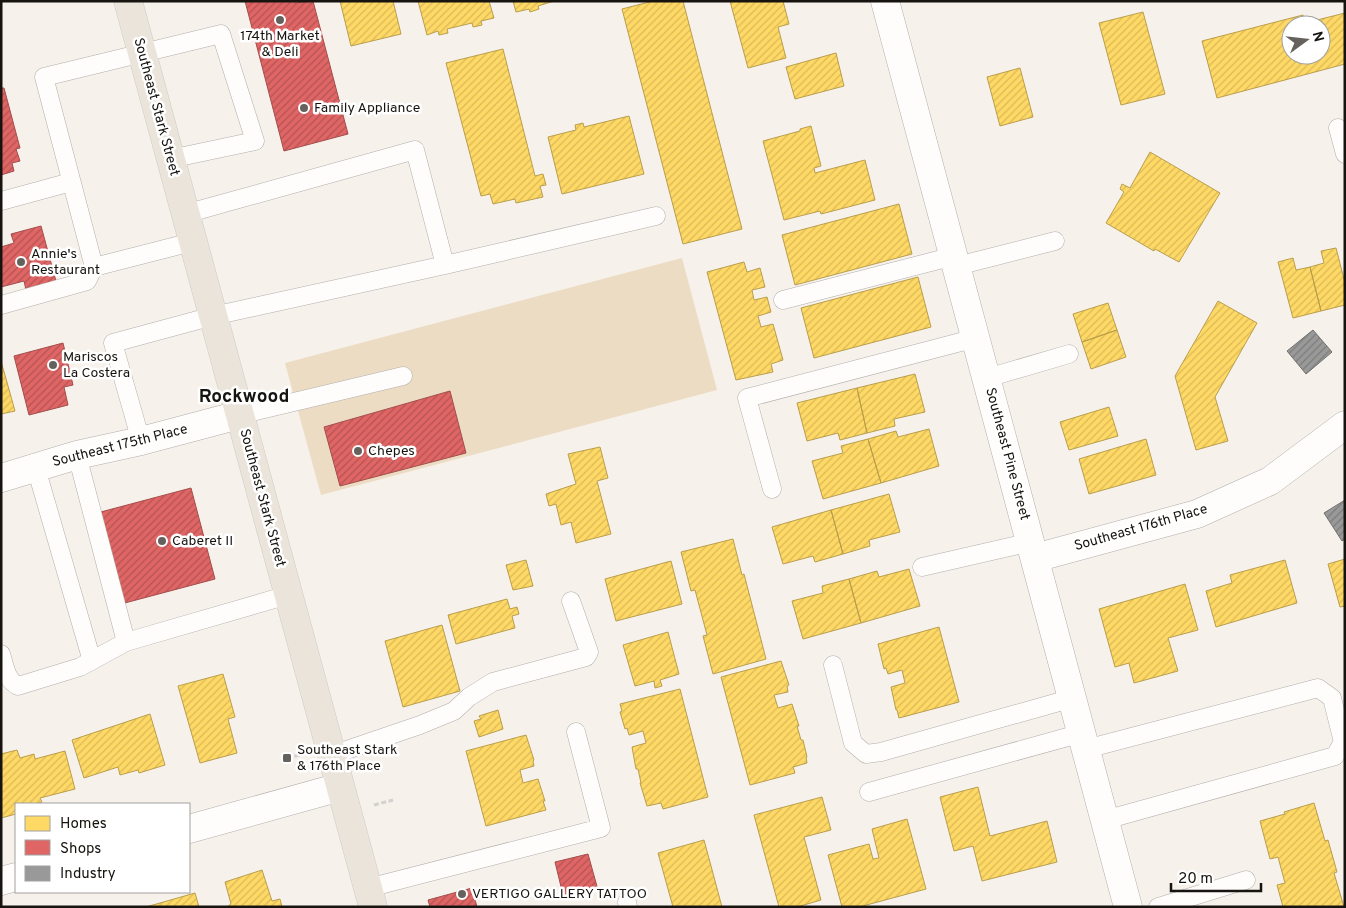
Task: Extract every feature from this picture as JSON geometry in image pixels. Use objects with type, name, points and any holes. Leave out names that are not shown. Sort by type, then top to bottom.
[{"type":"main road","name":"Southeast Stark Street","points":[[128,1],[370,897]]},
{"type":"street","name":"Southeast Pine Street","points":[[885,1],[1128,907]]},
{"type":"street","name":"Southeast 175th Place","points":[[1,478],[77,456],[239,415]]},
{"type":"street","name":"Southeast 176th Place","points":[[1033,550],[1197,514],[1270,481],[1345,425]]},
{"type":"street","points":[[190,829],[340,787]]},
{"type":"street","points":[[1,881],[15,877]]},
{"type":"lane","points":[[1,305],[87,281],[94,267],[44,77],[221,34],[255,141],[170,160]]},
{"type":"lane","points":[[1338,128],[1345,154]]},
{"type":"lane","points":[[185,214],[415,150],[445,265]]},
{"type":"lane","points":[[1,201],[71,182]]},
{"type":"lane","points":[[141,441],[114,343],[213,316],[656,216]]},
{"type":"lane","points":[[783,300],[955,261],[1055,241]]},
{"type":"lane","points":[[94,267],[192,242]]},
{"type":"lane","points":[[772,488],[747,398],[976,338]]},
{"type":"lane","points":[[986,378],[1069,354]]},
{"type":"lane","points":[[239,415],[403,376]]},
{"type":"lane","points":[[77,456],[126,642]]},
{"type":"lane","points":[[36,468],[92,661]]},
{"type":"lane","points":[[922,567],[1033,550]]},
{"type":"lane","points":[[1,654],[8,676],[12,683],[18,686],[80,667],[126,642],[288,595]]},
{"type":"lane","points":[[332,755],[420,725],[454,711],[468,697],[493,682],[586,656],[589,652],[571,601]]},
{"type":"lane","points":[[834,666],[853,743],[866,754],[881,752],[1072,698]]},
{"type":"lane","points":[[869,792],[1318,688],[1332,698],[1343,742],[1335,756],[1105,820]]},
{"type":"lane","points":[[370,897],[601,828],[576,732]]},
{"type":"lane","points":[[1158,907],[1246,880]]},
{"type":"shaded area","points":[[682,258],[717,390],[321,495],[285,363]]},
{"type":"building: Homes","points":[[340,1],[393,1],[401,34],[351,46]]},
{"type":"building: Homes","points":[[418,1],[489,1],[494,18],[481,21],[482,25],[473,27],[472,23],[447,29],[448,33],[439,35],[438,31],[427,35]]},
{"type":"building: Homes","points":[[513,1],[554,1],[538,6],[539,9],[530,12],[529,9],[516,12]]},
{"type":"building: Homes","points":[[653,1],[683,1],[742,229],[683,244],[622,9]]},
{"type":"building: Homes","points":[[730,1],[783,1],[789,24],[778,27],[786,58],[748,68]]},
{"type":"building: Homes","points":[[1143,12],[1165,94],[1121,105],[1099,23]]},
{"type":"building: Homes","points":[[1345,13],[1345,64],[1217,98],[1202,41],[1281,21],[1281,65],[1331,65],[1331,16]]},
{"type":"building: Homes","points":[[503,49],[535,176],[543,174],[546,185],[540,186],[543,197],[516,203],[515,199],[493,204],[490,194],[481,196],[446,63]]},
{"type":"building: Homes","points":[[836,53],[844,86],[795,99],[786,67]]},
{"type":"building: Homes","points":[[1020,68],[1033,117],[1000,126],[987,77]]},
{"type":"building: Homes","points":[[629,116],[644,174],[562,194],[548,137],[576,130],[575,125],[583,123],[584,127]]},
{"type":"building: Homes","points":[[811,126],[821,166],[814,168],[815,173],[865,160],[875,200],[821,214],[820,211],[784,220],[763,141]]},
{"type":"building: Homes","points":[[1150,152],[1220,193],[1179,262],[1155,249],[1154,251],[1106,223],[1124,192],[1120,189],[1122,184],[1130,188]]},
{"type":"building: Homes","points":[[899,204],[912,254],[795,285],[782,235]]},
{"type":"building: Homes","points":[[1336,248],[1345,283],[1345,305],[1321,311],[1310,267],[1324,263],[1321,251]]},
{"type":"building: Homes","points":[[1293,258],[1296,270],[1310,267],[1321,311],[1293,318],[1278,262]]},
{"type":"building: Homes","points":[[744,262],[747,272],[760,268],[765,287],[752,290],[754,300],[767,297],[771,312],[758,316],[761,327],[773,324],[783,360],[771,364],[773,372],[736,380],[707,272]]},
{"type":"building: Homes","points":[[918,277],[931,327],[814,358],[801,308]]},
{"type":"building: Homes","points":[[1218,301],[1257,323],[1215,397],[1228,441],[1196,450],[1175,376]]},
{"type":"building: Homes","points":[[1108,303],[1117,330],[1082,342],[1073,314]]},
{"type":"building: Homes","points":[[1117,330],[1126,357],[1091,369],[1082,342]]},
{"type":"building: Homes","points":[[1,361],[15,411],[1,414]]},
{"type":"building: Homes","points":[[915,374],[925,412],[894,419],[895,426],[867,433],[857,388]]},
{"type":"building: Homes","points":[[857,388],[867,433],[840,440],[838,433],[807,441],[797,403]]},
{"type":"building: Homes","points":[[1109,407],[1118,436],[1069,450],[1060,422]]},
{"type":"building: Homes","points":[[929,429],[939,466],[881,483],[868,439],[896,431],[898,437]]},
{"type":"building: Homes","points":[[868,439],[881,483],[823,499],[812,461],[843,453],[841,446]]},
{"type":"building: Homes","points":[[1146,439],[1156,475],[1089,494],[1079,459]]},
{"type":"building: Homes","points":[[600,447],[608,478],[597,481],[611,534],[576,543],[571,522],[561,525],[556,504],[549,506],[546,494],[576,484],[568,454]]},
{"type":"building: Homes","points":[[889,494],[900,532],[869,540],[870,546],[843,554],[831,510]]},
{"type":"building: Homes","points":[[831,510],[843,554],[815,562],[813,556],[783,564],[772,527]]},
{"type":"building: Homes","points":[[733,539],[766,659],[713,674],[703,636],[707,635],[695,590],[691,591],[681,552]]},
{"type":"building: Homes","points":[[1345,559],[1345,606],[1340,607],[1328,564]]},
{"type":"building: Homes","points":[[526,560],[533,586],[513,590],[506,565]]},
{"type":"building: Homes","points":[[1285,560],[1297,603],[1216,627],[1206,591],[1232,583],[1230,575]]},
{"type":"building: Homes","points":[[671,561],[682,604],[616,621],[605,579]]},
{"type":"building: Homes","points":[[909,569],[920,606],[861,623],[849,579],[877,571],[879,577]]},
{"type":"building: Homes","points":[[849,579],[861,623],[803,639],[792,601],[823,593],[822,586]]},
{"type":"building: Homes","points":[[1185,584],[1198,630],[1168,638],[1178,671],[1134,683],[1129,663],[1115,667],[1099,609]]},
{"type":"building: Homes","points":[[507,599],[510,609],[517,607],[519,614],[512,616],[515,628],[456,644],[448,615]]},
{"type":"building: Homes","points":[[442,625],[460,691],[403,707],[385,641]]},
{"type":"building: Homes","points":[[939,627],[959,702],[899,718],[891,687],[905,683],[902,670],[888,674],[886,668],[884,669],[878,644]]},
{"type":"building: Homes","points":[[668,632],[679,674],[660,680],[662,686],[655,688],[654,681],[635,686],[623,645]]},
{"type":"building: Homes","points":[[781,661],[789,685],[787,686],[788,692],[774,695],[778,708],[792,704],[801,740],[803,740],[807,763],[793,767],[795,773],[750,785],[721,677]]},
{"type":"building: Homes","points":[[223,674],[235,717],[228,719],[237,753],[200,763],[178,686]]},
{"type":"building: Homes","points":[[680,689],[708,797],[663,809],[661,803],[647,806],[638,769],[636,769],[632,747],[646,743],[643,731],[629,735],[627,728],[625,729],[620,712],[622,711],[620,704]]},
{"type":"building: Homes","points":[[498,710],[503,729],[479,737],[474,721],[481,719],[479,716]]},
{"type":"building: Homes","points":[[150,714],[165,765],[139,773],[138,770],[120,775],[118,767],[84,778],[72,740]]},
{"type":"building: Homes","points":[[526,735],[534,766],[520,770],[523,783],[538,779],[546,810],[486,826],[466,751]]},
{"type":"building: Homes","points":[[17,750],[20,758],[34,754],[35,759],[65,751],[75,789],[40,798],[42,802],[38,803],[15,803],[15,814],[1,818],[1,754]]},
{"type":"building: Homes","points":[[978,787],[990,836],[1047,821],[1057,862],[982,881],[973,846],[954,851],[940,797]]},
{"type":"building: Homes","points":[[822,797],[831,830],[804,837],[821,900],[797,907],[779,907],[754,815]]},
{"type":"building: Homes","points":[[1314,803],[1325,841],[1328,840],[1337,872],[1334,873],[1344,907],[1283,907],[1277,885],[1285,883],[1278,857],[1270,859],[1260,821]]},
{"type":"building: Homes","points":[[907,819],[926,889],[859,907],[842,907],[828,855],[869,844],[873,859],[879,858],[872,829]]},
{"type":"building: Homes","points":[[704,840],[722,907],[673,907],[658,853]]},
{"type":"building: Homes","points":[[262,870],[272,901],[280,899],[282,907],[227,907],[231,904],[225,882]]},
{"type":"building: Homes","points":[[195,893],[199,907],[146,907]]},
{"type":"building: Shops","points":[[245,1],[295,1],[295,3],[313,1],[348,134],[284,151]]},
{"type":"building: Shops","points":[[1,88],[4,88],[20,148],[16,149],[20,161],[12,163],[14,171],[1,175]]},
{"type":"building: Shops","points":[[41,226],[56,281],[26,290],[24,281],[1,287],[1,247],[14,243],[11,234]]},
{"type":"building: Shops","points":[[63,343],[73,385],[64,387],[68,405],[29,415],[14,356]]},
{"type":"building: Shops","points":[[450,391],[466,453],[340,486],[324,427]]},
{"type":"building: Shops","points":[[191,488],[215,579],[121,604],[97,513]]},
{"type":"building: Shops","points":[[588,854],[598,890],[564,899],[555,862]]},
{"type":"building: Shops","name":"VERTIGO GALLERY TATTOO","points":[[472,888],[477,907],[430,907],[428,900]]},
{"type":"building: Industry","points":[[1313,330],[1332,352],[1306,374],[1287,351]]},
{"type":"building: Industry","points":[[1345,500],[1345,539],[1342,541],[1324,513]]},
{"type":"place","name":"174th Market & Deli","points":[[280,20]]},
{"type":"place","name":"Family Appliance","points":[[304,108]]},
{"type":"place","name":"Annie's Restaurant","points":[[21,262]]},
{"type":"place","name":"Mariscos La Costera","points":[[53,365]]},
{"type":"place","name":"Chepes","points":[[358,451]]},
{"type":"place","name":"Caberet II","points":[[162,541]]},
{"type":"place","name":"Southeast Stark & 176th Place","points":[[287,758]]},
{"type":"place","name":"VERTIGO GALLERY TATTOO","points":[[462,894]]},
{"type":"district","name":"Rockwood","points":[[244,397]]}]
